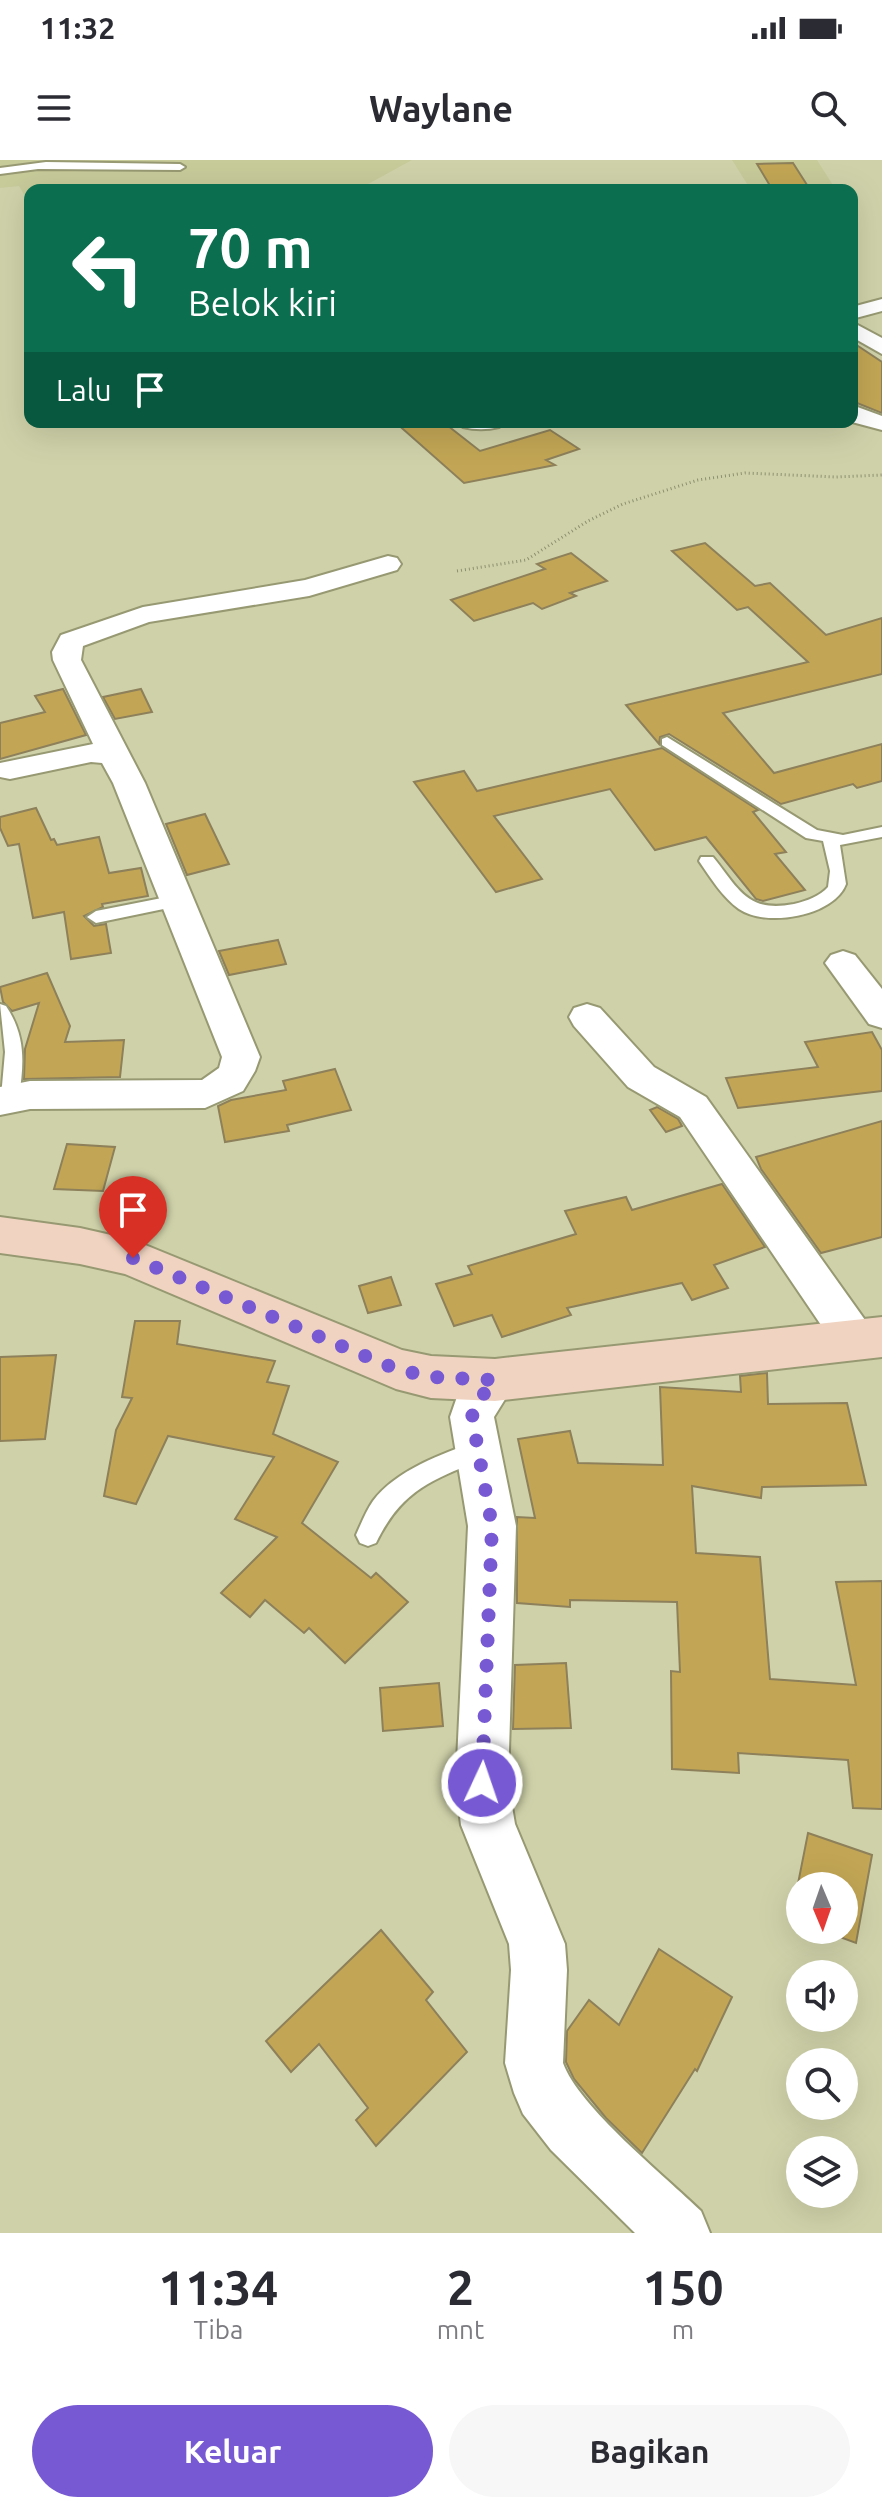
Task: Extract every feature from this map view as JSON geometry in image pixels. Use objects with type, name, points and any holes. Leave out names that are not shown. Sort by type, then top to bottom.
[{"type":"street","points":[[858,311],[882,305]]},
{"type":"street","points":[[858,332],[882,347]]},
{"type":"street","points":[[858,415],[882,423]]},
{"type":"street","points":[[5,1099],[205,1094],[230,1083],[239,1072],[241,1057],[129,783],[67,660],[66,652],[71,641],[143,615],[309,588],[388,564]]},
{"type":"street","points":[[10,770],[91,753],[113,754]]},
{"type":"street","points":[[843,963],[882,1015]]},
{"type":"street","points":[[587,1017],[641,1077],[693,1107],[868,1339]]},
{"type":"street","points":[[11,1241],[133,1258],[396,1369],[431,1377],[495,1380],[868,1339]]},
{"type":"street","points":[[495,1380],[475,1405],[472,1417],[492,1526],[482,1783],[488,1825],[537,1944],[539,1970],[534,2063],[544,2093],[572,2129],[679,2233]]},
{"type":"lane","points":[[0,171],[85,160]]},
{"type":"lane","points":[[35,166],[180,167]]},
{"type":"lane","points":[[667,742],[812,834],[843,840],[882,832]]},
{"type":"lane","points":[[707,861],[747,908],[776,915],[829,897],[837,888],[839,879],[831,839]]},
{"type":"lane","points":[[96,917],[177,901]]},
{"type":"lane","points":[[0,1010],[14,1037],[16,1052],[5,1099]]},
{"type":"lane","points":[[368,1535],[381,1508],[396,1494],[431,1471],[477,1451]]},
{"type":"path","points":[[457,571],[526,560],[542,553],[588,521],[623,504],[698,480],[745,473],[836,477],[882,475]]},
{"type":"shaded area","points":[[0,160],[412,160],[368,184],[24,184],[24,194],[19,186],[0,188]]},
{"type":"shaded area","points":[[732,160],[817,160],[832,184],[747,184]]},
{"type":"building","points":[[793,163],[806,184],[769,184],[757,164]]},
{"type":"building","points":[[858,346],[882,362],[882,413],[858,403]]},
{"type":"building","points":[[402,428],[451,428],[480,451],[550,430],[579,449],[546,460],[555,465],[464,483]]},
{"type":"building","points":[[705,543],[755,586],[770,583],[826,635],[882,618],[882,674],[723,713],[774,773],[882,744],[882,781],[857,788],[853,784],[781,804],[669,734],[660,737],[659,744],[626,705],[808,662],[748,607],[737,610],[672,551]]},
{"type":"building","points":[[571,553],[607,581],[570,593],[576,596],[542,609],[533,603],[474,621],[451,600],[545,569],[537,564]]},
{"type":"building","points":[[63,689],[86,735],[0,759],[0,723],[45,712],[35,696]]},
{"type":"building","points":[[141,689],[152,712],[115,719],[103,697]]},
{"type":"building","points":[[662,748],[758,810],[753,812],[786,852],[775,854],[805,890],[763,901],[756,899],[706,837],[655,850],[610,789],[494,816],[542,879],[496,892],[414,782],[464,771],[477,791]]},
{"type":"building","points":[[36,808],[51,840],[54,839],[57,845],[99,837],[109,873],[141,868],[148,896],[102,904],[103,907],[84,916],[94,926],[106,924],[111,953],[71,959],[64,912],[33,918],[19,844],[8,846],[0,828],[0,817]]},
{"type":"building","points":[[205,814],[229,864],[187,875],[166,824]]},
{"type":"building","points":[[278,940],[286,964],[229,975],[219,951]]},
{"type":"building","points":[[47,973],[70,1026],[65,1042],[124,1040],[120,1077],[24,1079],[25,1049],[39,1003],[12,1011],[3,1002],[0,987]]},
{"type":"building","points":[[872,1032],[882,1050],[882,1091],[738,1108],[726,1078],[818,1067],[805,1042]]},
{"type":"building","points":[[335,1069],[351,1110],[287,1125],[289,1131],[225,1142],[218,1106],[231,1100],[286,1090],[283,1081]]},
{"type":"building","points":[[657,1107],[678,1119],[682,1126],[666,1132],[650,1110]]},
{"type":"building","points":[[882,1121],[882,1237],[821,1253],[761,1169],[756,1157]]},
{"type":"building","points":[[67,1144],[115,1147],[103,1191],[54,1189]]},
{"type":"building","points":[[722,1184],[765,1247],[714,1265],[728,1288],[692,1300],[682,1283],[567,1308],[571,1315],[502,1337],[492,1315],[454,1326],[436,1284],[472,1274],[468,1266],[576,1234],[565,1211],[626,1197],[632,1210]]},
{"type":"building","points":[[391,1277],[401,1305],[368,1313],[359,1286]]},
{"type":"building","points":[[135,1321],[180,1321],[177,1344],[275,1361],[267,1382],[289,1386],[273,1434],[338,1462],[302,1523],[371,1578],[376,1573],[408,1602],[345,1663],[309,1628],[304,1633],[265,1600],[250,1617],[221,1593],[277,1537],[235,1519],[274,1457],[168,1436],[136,1504],[104,1496],[116,1430],[132,1398],[122,1397]]},
{"type":"building","points":[[56,1355],[45,1439],[0,1441],[0,1357]]},
{"type":"building","points":[[767,1373],[768,1404],[847,1403],[866,1485],[762,1487],[761,1498],[692,1486],[696,1553],[760,1557],[770,1679],[856,1685],[836,1582],[882,1581],[882,1809],[853,1808],[848,1760],[738,1753],[739,1773],[672,1769],[671,1671],[680,1672],[677,1602],[570,1600],[570,1607],[517,1603],[517,1517],[535,1518],[518,1439],[570,1431],[578,1463],[663,1465],[660,1387],[741,1392],[740,1376]]},
{"type":"building","points":[[566,1663],[571,1728],[513,1729],[515,1665]]},
{"type":"building","points":[[439,1683],[443,1726],[383,1731],[380,1688]]},
{"type":"building","points":[[808,1833],[872,1855],[858,1932],[858,1872],[800,1872]]},
{"type":"building","points":[[381,1930],[433,1992],[426,2000],[467,2052],[376,2146],[356,2120],[368,2108],[319,2044],[291,2072],[266,2041]]},
{"type":"building","points":[[659,1949],[732,1997],[697,2071],[695,2069],[642,2153],[606,2118],[574,2079],[566,2062],[567,2031],[589,2000],[619,2025]]},
{"type":"route","points":[[133,1258],[396,1369],[431,1377],[495,1380],[475,1405],[472,1417],[492,1526],[482,1783]]}]
